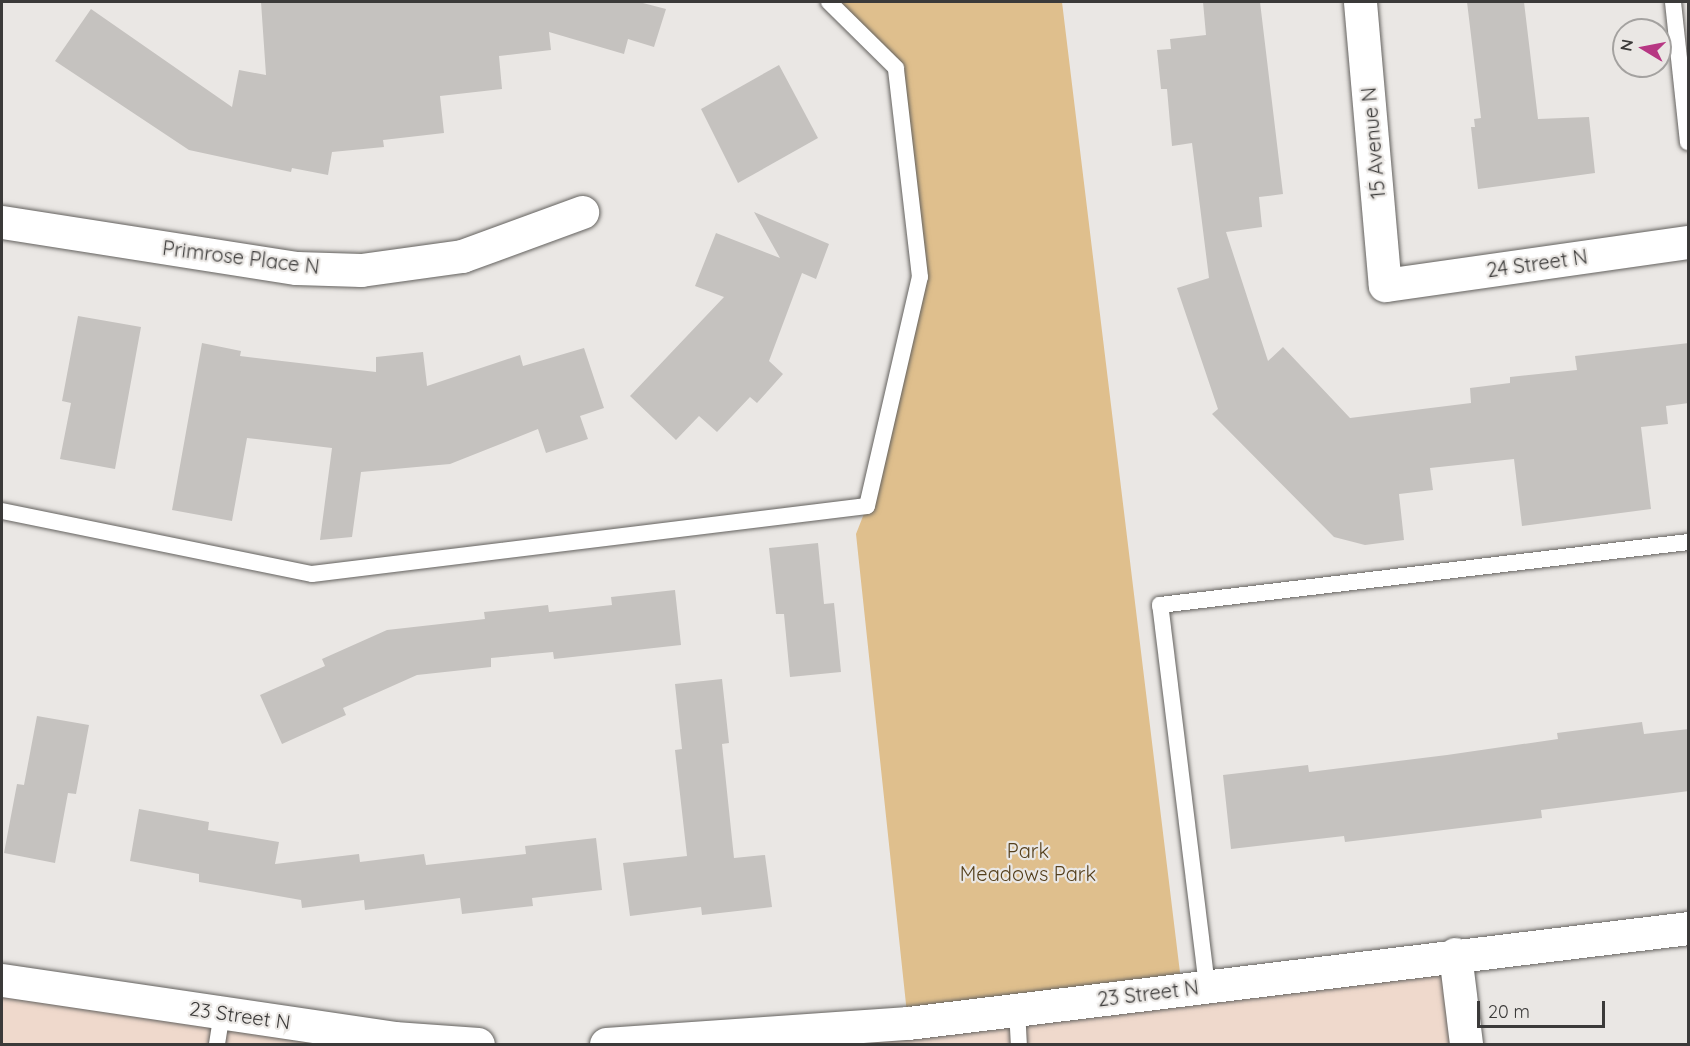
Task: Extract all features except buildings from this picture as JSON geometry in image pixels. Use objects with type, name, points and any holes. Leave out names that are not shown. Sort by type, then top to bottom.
[{"type":"street","name":"15 Avenue N","points":[[1360,2],[1385,285]]},
{"type":"street","name":"Primrose Place N","points":[[2,222],[296,268],[361,270],[462,256],[582,212]]},
{"type":"street","name":"24 Street N","points":[[1385,285],[1689,242]]},
{"type":"street","name":"23 Street N","points":[[606,1044],[755,1039],[908,1023],[1455,954],[1689,928]]},
{"type":"street","points":[[1455,954],[1466,1044]]},
{"type":"street","name":"23 Street N","points":[[2,980],[394,1038],[478,1044]]},
{"type":"lane","points":[[2,511],[312,574],[867,506],[920,277],[896,68],[829,2]]},
{"type":"lane","points":[[1673,2],[1689,142]]},
{"type":"lane","points":[[1207,986],[1160,604],[1689,542]]},
{"type":"lane","points":[[1017,1010],[1019,1044]]},
{"type":"lane","points":[[217,1044],[222,1012]]},
{"type":"shaded area","points":[[1455,954],[1464,1044],[606,1044]]},
{"type":"shaded area","points":[[2,980],[478,1044],[2,1044]]},
{"type":"green space","name":"Park Meadows Park","points":[[829,2],[1062,2],[1182,989],[908,1023],[856,534],[867,506],[920,277],[896,68]]}]
